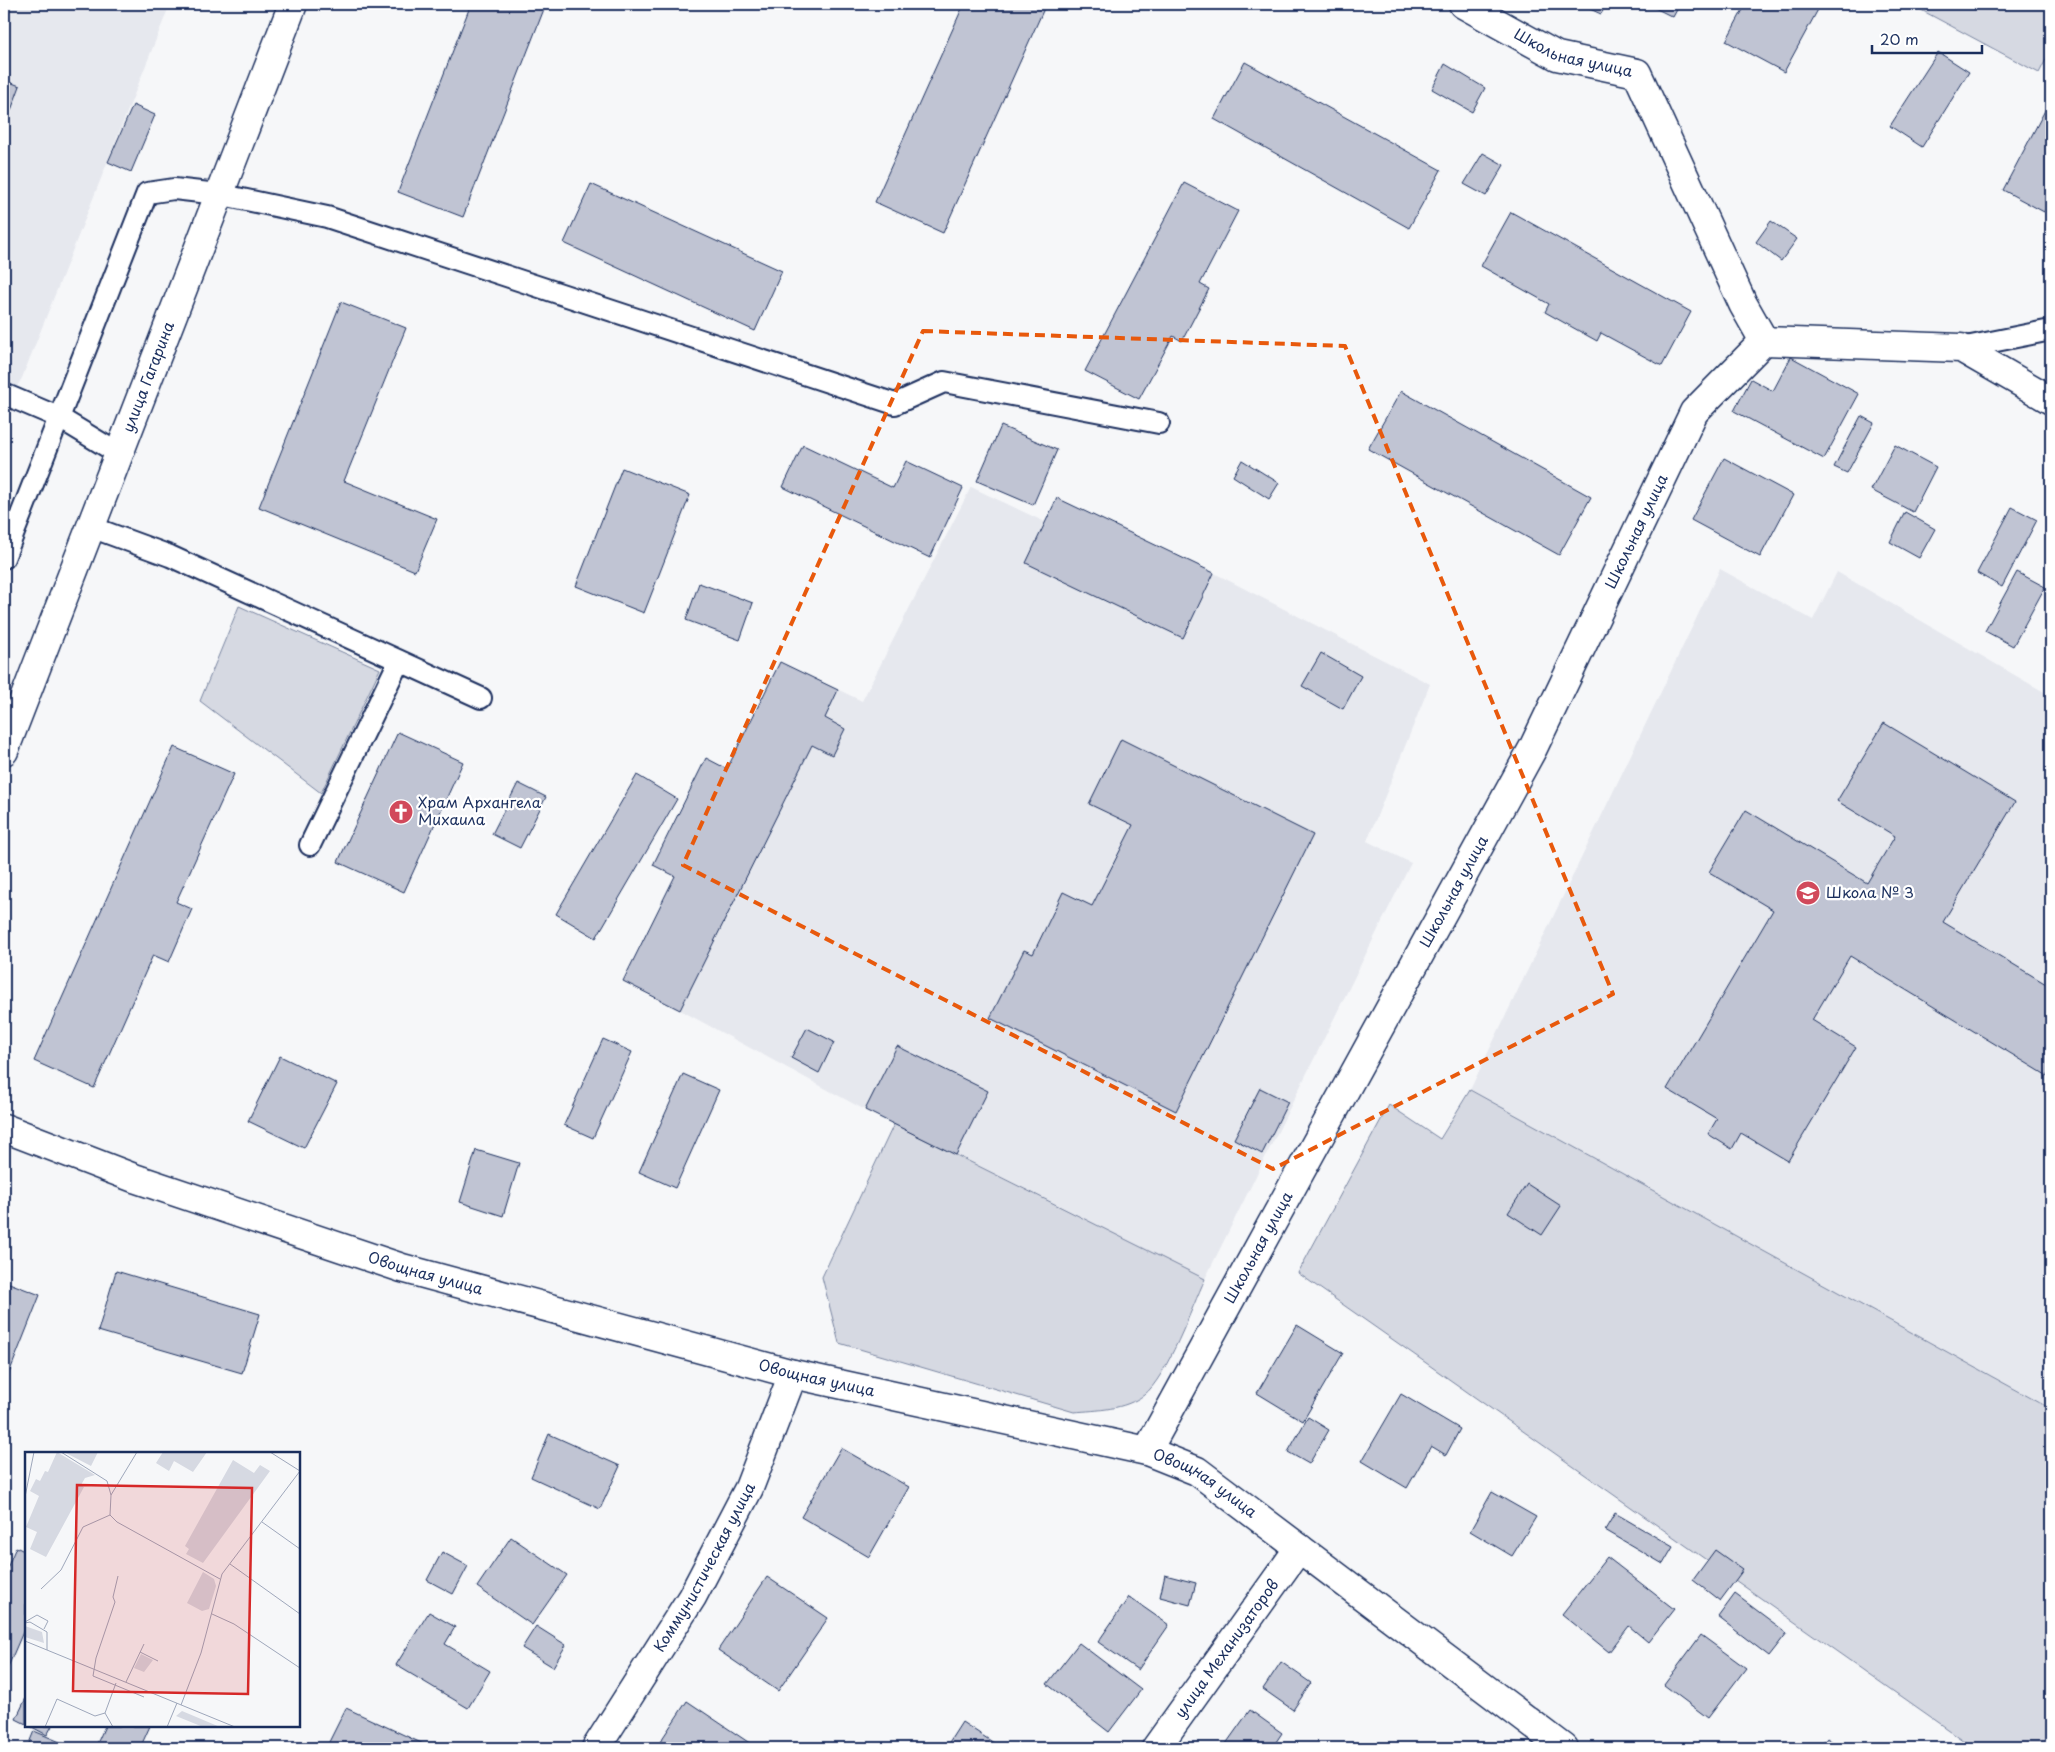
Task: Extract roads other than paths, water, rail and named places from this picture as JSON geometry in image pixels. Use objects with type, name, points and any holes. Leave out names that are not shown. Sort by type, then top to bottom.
[{"type":"street","name":"улица Гагарина","points":[[4,751],[293,4]]},
{"type":"street","name":"Школьная улица","points":[[1147,1451],[1533,748],[1694,412],[1764,341],[1743,304],[1637,73],[1557,56],[1463,4]]},
{"type":"street","points":[[1764,341],[1961,348],[2051,400]]},
{"type":"street","name":"Овощная улица","points":[[4,1128],[134,1178],[402,1268],[793,1374],[1147,1451],[1197,1471],[1564,1748]]},
{"type":"street","name":"Коммунистическая улица","points":[[596,1748],[697,1589],[749,1488],[793,1374]]},
{"type":"street","name":"улица Механизаторов","points":[[1156,1748],[1299,1548]]},
{"type":"lane","points":[[4,558],[147,192],[174,189],[218,194],[327,217],[895,404],[944,382],[1159,423]]},
{"type":"lane","points":[[1961,348],[2051,330]]},
{"type":"lane","points":[[4,394],[58,417],[120,454]]},
{"type":"lane","points":[[91,527],[170,556],[481,698]]},
{"type":"lane","points":[[310,845],[399,661]]},
{"type":"place","name":"Храм Архангела Михаила","points":[[401,812]]},
{"type":"place","name":"Школа № 3","points":[[1808,893]]}]
